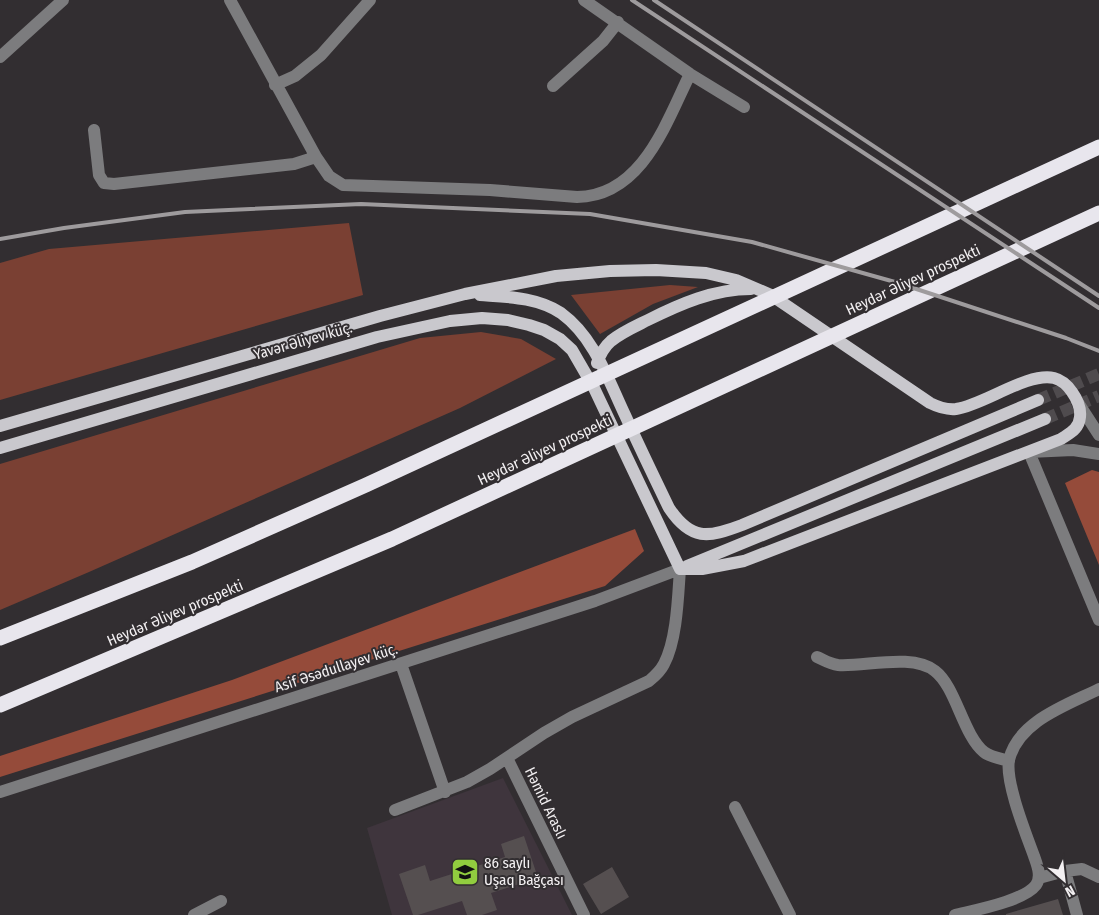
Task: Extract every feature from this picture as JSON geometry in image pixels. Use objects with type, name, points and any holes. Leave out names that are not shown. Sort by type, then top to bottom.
[{"type":"highway","points":[[0,638],[192,562],[407,467],[1099,147]]},
{"type":"highway","name":"Heydər Əliyev prospekti","points":[[0,705],[190,626],[430,522],[1099,213]]},
{"type":"main road","name":"Yavər Əliyev küç.","points":[[0,426],[380,316],[465,294],[556,276],[610,271],[656,270],[706,273],[736,280],[758,288],[930,404],[942,408],[956,408],[969,405],[1043,378],[1056,378],[1066,384],[1077,400]]},
{"type":"main road","points":[[594,388],[594,376],[598,359],[610,342],[622,334],[656,316],[719,292],[758,288]]},
{"type":"main road","points":[[465,294],[528,299],[560,313],[582,333],[598,359],[669,508],[677,520],[687,529],[700,534],[712,534],[742,525],[1038,400]]},
{"type":"main road","name":"Yavər Əliyev küç.","points":[[0,448],[376,337],[426,326],[466,320],[482,318],[508,320],[544,330],[560,339],[572,350],[594,388],[680,569]]},
{"type":"main road","points":[[680,569],[702,569],[744,561],[1061,439],[1076,428],[1080,422],[1081,414],[1077,400]]},
{"type":"main road","points":[[680,569],[1045,419]]},
{"type":"street","points":[[0,57],[63,0]]},
{"type":"street","points":[[230,0],[316,157],[329,176],[343,185],[490,190],[591,197],[617,186],[643,162],[655,145],[690,74]]},
{"type":"street","points":[[275,85],[295,76],[321,55],[370,0]]},
{"type":"street","points":[[584,0],[690,74],[744,107]]},
{"type":"street","points":[[553,86],[602,41],[618,22]]},
{"type":"street","points":[[94,130],[99,175],[104,183],[114,184],[294,164],[316,157]]},
{"type":"street","points":[[1077,400],[1099,435]]},
{"type":"street","points":[[1099,454],[1073,450],[1029,452],[1099,620]]},
{"type":"street","points":[[395,810],[467,782],[572,717],[649,681],[658,674],[665,663],[671,643],[676,617],[680,569]]},
{"type":"street","name":"Asif Əsədullayev küç.","points":[[0,792],[613,595],[680,569]]},
{"type":"street","points":[[817,657],[829,663],[839,665],[892,662],[923,665],[936,672],[944,682],[976,744],[985,754],[1009,761]]},
{"type":"street","points":[[401,664],[445,792]]},
{"type":"street","points":[[955,915],[1020,898],[1036,885],[1039,878],[1038,867],[1012,791],[1009,761],[1023,734],[1040,719],[1099,689]]},
{"type":"street","name":"Həmid Araslı","points":[[506,758],[584,915]]},
{"type":"street","points":[[735,807],[790,915]]},
{"type":"street","points":[[1039,878],[1065,871],[1082,870],[1099,877]]},
{"type":"street","points":[[1065,871],[1077,915]]},
{"type":"street","points":[[194,915],[222,901]]},
{"type":"shaded area","points":[[349,223],[363,295],[0,400],[0,263],[49,249]]},
{"type":"shaded area","points":[[670,285],[698,287],[653,304],[600,334],[571,295]]},
{"type":"shaded area","points":[[481,332],[521,339],[556,359],[460,408],[0,610],[0,464],[420,338]]},
{"type":"shaded area","points":[[1092,470],[1099,472],[1099,565],[1065,483]]},
{"type":"shaded area","points":[[635,529],[644,551],[605,586],[0,777],[0,756],[232,680]]},
{"type":"shaded area","name":"86 saylı Uşaq Bağçası","points":[[503,778],[572,915],[392,915],[367,828]]},
{"type":"building","points":[[524,836],[538,878],[491,893],[497,910],[482,915],[467,915],[462,901],[413,915],[399,874],[425,865],[430,881],[505,857],[501,844]]},
{"type":"building","points":[[612,867],[629,897],[601,914],[583,884]]},
{"type":"building","points":[[1058,899],[1063,915],[1006,915],[1006,914]]},
{"type":"tunnel","points":[[1038,400],[1099,374]]},
{"type":"tunnel","points":[[1045,419],[1099,396]]},
{"type":"railway","points":[[632,0],[1099,308]]},
{"type":"railway","points":[[654,0],[1099,296]]},
{"type":"railway","points":[[0,239],[64,228],[185,212],[361,204],[590,214],[752,242],[895,282],[1066,338],[1099,351]]},
{"type":"place","name":"86 saylı Uşaq Bağçası","points":[[465,872]]}]
